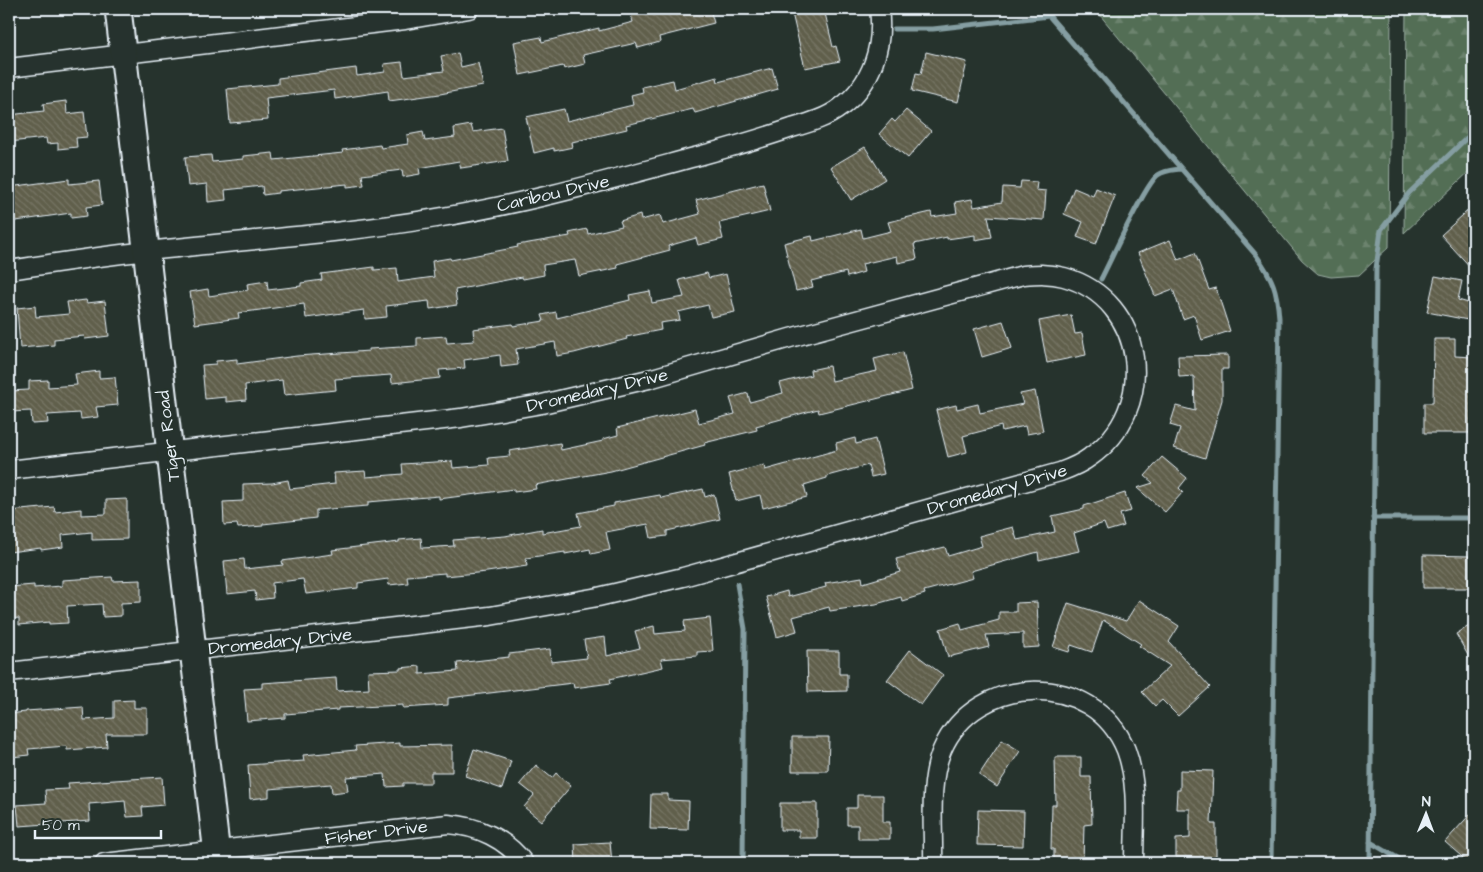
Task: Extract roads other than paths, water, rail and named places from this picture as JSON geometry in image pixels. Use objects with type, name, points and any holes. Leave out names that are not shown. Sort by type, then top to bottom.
[{"type":"street","name":"Tiger Road","points":[[118,9],[217,857]]},
{"type":"street","points":[[9,68],[405,20],[469,9]]},
{"type":"street","name":"Caribou Drive","points":[[9,270],[146,251],[436,218],[550,196],[754,141],[826,117],[852,97],[863,84],[877,54],[881,21],[879,9]]},
{"type":"street","name":"Dromedary Drive","points":[[9,470],[461,418],[542,404],[649,379],[790,338],[1022,275],[1044,274],[1064,277],[1078,282],[1096,293],[1112,307],[1120,318],[1131,340],[1135,359],[1136,379],[1133,398],[1125,416],[1116,432],[1104,446],[1076,466],[683,577],[598,597],[490,616],[9,672]]},
{"type":"street","points":[[933,863],[934,784],[938,761],[948,739],[962,721],[991,700],[1006,694],[1037,690],[1069,696],[1097,712],[1118,736],[1126,750],[1132,770],[1134,795],[1134,863]]},
{"type":"street","name":"Fisher Drive","points":[[104,863],[156,856],[217,857],[448,824],[460,825],[494,837],[513,851],[524,863]]},
{"type":"waterway","points":[[1043,9],[1256,255],[1270,278],[1277,299],[1279,318],[1271,863]]},
{"type":"waterway","points":[[894,29],[933,29],[1049,16]]},
{"type":"waterway","points":[[1370,863],[1376,269],[1381,230],[1409,193],[1474,131]]},
{"type":"waterway","points":[[1101,279],[1152,181],[1163,172],[1180,169]]},
{"type":"waterway","points":[[1373,518],[1474,518]]},
{"type":"waterway","points":[[737,584],[745,629],[743,863]]},
{"type":"waterway","points":[[1370,842],[1406,863]]}]
